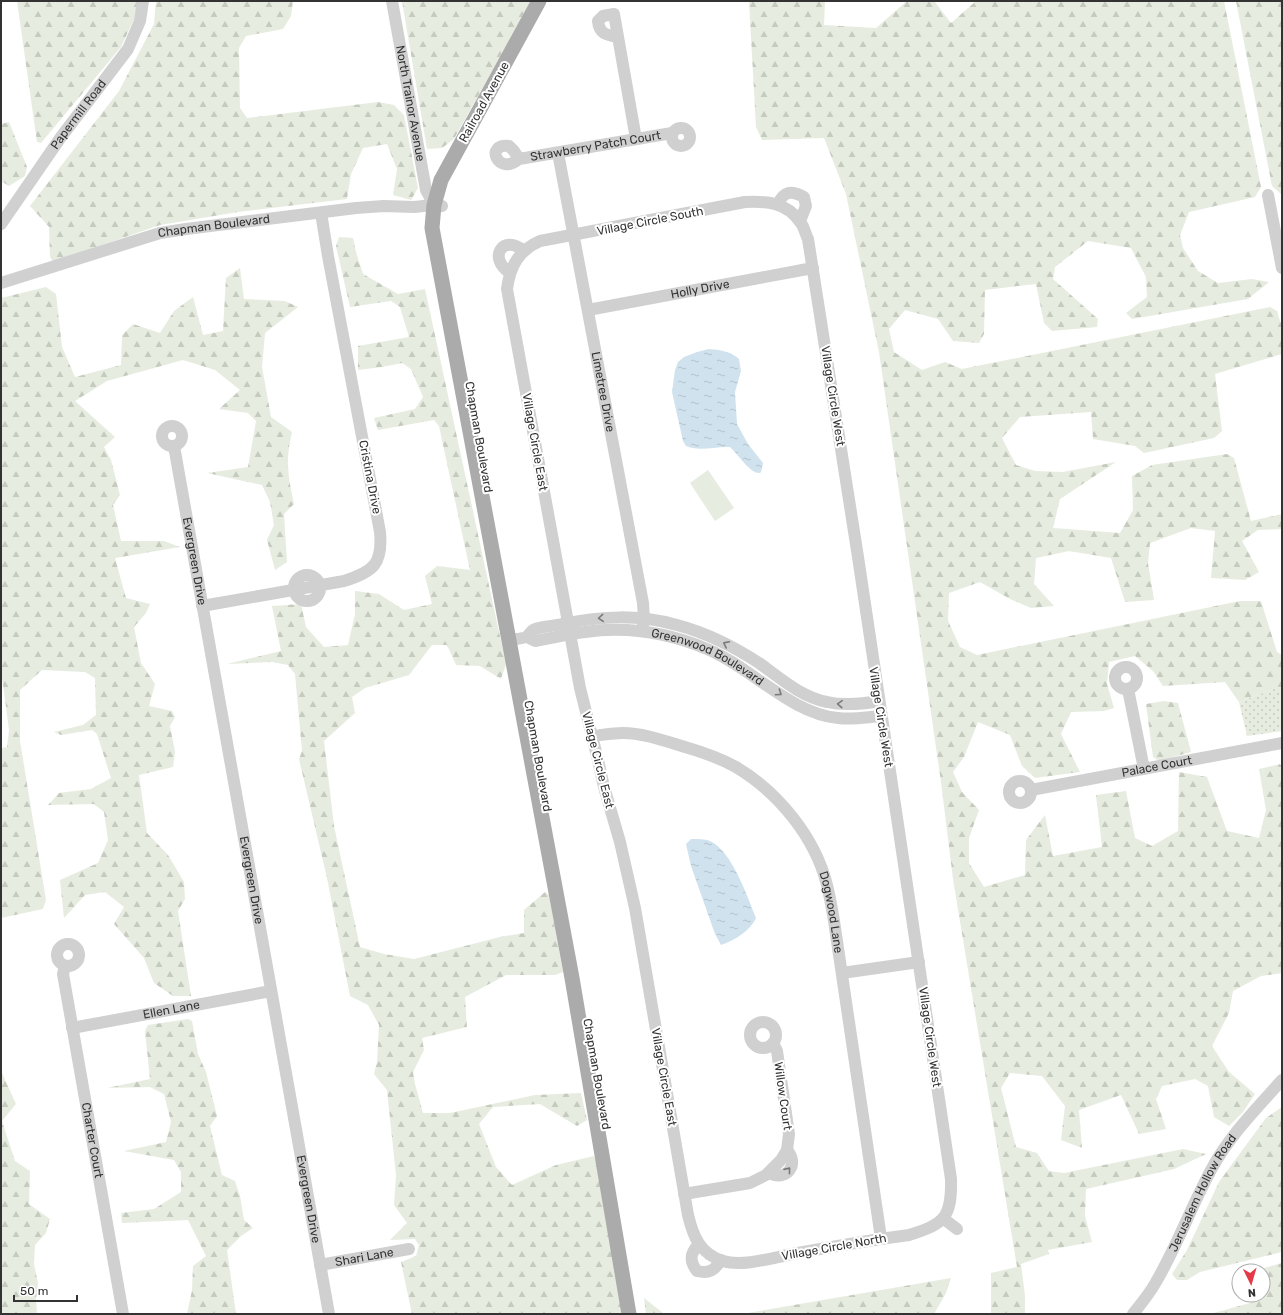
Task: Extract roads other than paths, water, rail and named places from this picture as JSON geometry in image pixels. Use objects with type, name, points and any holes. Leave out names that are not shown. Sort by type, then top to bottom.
[{"type":"main road","name":"Railroad Avenue","points":[[438,205],[441,180],[538,1]]},
{"type":"main road","name":"Railroad Avenue","points":[[438,205],[452,176],[495,98],[544,1]]},
{"type":"main road","name":"Chapman Boulevard","points":[[438,205],[442,243],[590,1033],[626,1244],[636,1314]]},
{"type":"main road","name":"Chapman Boulevard","points":[[517,638],[629,1314]]},
{"type":"street","name":"Papermill Road","points":[[1,224],[61,136],[128,49],[140,21],[143,1]]},
{"type":"street","name":"North Trainor Avenue","points":[[392,1],[424,183],[426,190],[438,205]]},
{"type":"street","points":[[618,37],[636,139]]},
{"type":"street","name":"Strawberry Patch Court","points":[[519,159],[672,133]]},
{"type":"street","name":"Limetree Drive","points":[[558,153],[642,600],[644,619],[642,631]]},
{"type":"street","points":[[778,204],[781,197],[787,193],[793,192],[799,194],[804,198],[806,206],[800,221]]},
{"type":"street","points":[[1268,195],[1282,268]]},
{"type":"street","name":"Village Circle South","points":[[512,268],[518,256],[532,245],[574,235],[745,202],[765,202],[778,204],[791,211]]},
{"type":"street","name":"Chapman Boulevard","points":[[1,283],[160,233],[370,207],[414,207],[438,205]]},
{"type":"street","name":"Village Circle West","points":[[791,211],[800,221],[808,239],[859,564],[878,701],[951,1179],[950,1199],[945,1216]]},
{"type":"street","name":"Cristina Drive","points":[[320,586],[344,581],[364,574],[374,566],[379,559],[381,546],[374,494],[321,213]]},
{"type":"street","points":[[512,268],[502,268],[498,258],[501,250],[505,246],[511,244],[518,246],[524,251]]},
{"type":"street","name":"Village Circle East","points":[[512,268],[507,289],[580,688],[604,787],[620,842],[635,908],[684,1194],[692,1232],[699,1244],[708,1254]]},
{"type":"street","name":"Holly Drive","points":[[588,310],[813,268]]},
{"type":"street","name":"Evergreen Drive","points":[[174,446],[329,1314]]},
{"type":"street","points":[[304,575],[309,575],[316,578],[320,586],[318,594],[311,600],[302,600],[298,598],[294,590],[295,582],[304,575]]},
{"type":"street","points":[[202,606],[294,590]]},
{"type":"street","name":"Greenwood Boulevard","points":[[517,638],[535,641],[569,628],[584,619],[609,617],[644,619],[676,624],[714,637],[736,649],[790,685],[815,699],[840,704],[859,704],[878,701]]},
{"type":"street","name":"Greenwood Boulevard","points":[[569,628],[642,631],[675,638],[708,650],[736,664],[787,699],[819,714],[837,718],[881,716]]},
{"type":"street","points":[[1128,689],[1144,769]]},
{"type":"street","name":"Dogwood Lane","points":[[592,736],[623,733],[640,735],[695,750],[735,767],[753,779],[776,798],[789,813],[813,848],[827,884],[830,898],[881,1238]]},
{"type":"street","name":"Palace Court","points":[[1031,790],[1282,743]]},
{"type":"street","points":[[842,972],[919,962]]},
{"type":"street","name":"Charter Court","points":[[65,966],[63,974],[123,1314]]},
{"type":"street","name":"Ellen Lane","points":[[72,1028],[271,992]]},
{"type":"street","name":"Willow Court","points":[[684,1194],[750,1183],[769,1172],[776,1176],[783,1175],[789,1171],[792,1165],[792,1159],[787,1150],[789,1134],[788,1122],[777,1051],[773,1043]]},
{"type":"street","name":"Jerusalem Hollow Road","points":[[1133,1314],[1156,1282],[1170,1257],[1210,1170],[1221,1152],[1282,1080]]},
{"type":"street","points":[[945,1216],[957,1229]]},
{"type":"street","name":"Village Circle North","points":[[708,1254],[721,1260],[733,1263],[742,1262],[881,1238],[909,1235],[933,1227],[945,1216]]},
{"type":"street","points":[[699,1244],[694,1250],[692,1259],[693,1266],[697,1271],[705,1273],[713,1270],[721,1260]]},
{"type":"street","name":"Shari Lane","points":[[320,1265],[410,1249]]},
{"type":"water","points":[[709,349],[721,350],[736,356],[739,359],[741,371],[735,392],[737,424],[748,444],[763,463],[760,473],[748,467],[730,447],[696,449],[686,446],[683,441],[672,392],[675,370],[678,362],[684,357]]},
{"type":"water","points":[[691,839],[703,839],[710,841],[718,846],[725,854],[738,875],[756,918],[746,931],[721,945],[715,934],[691,866],[686,844]]}]
